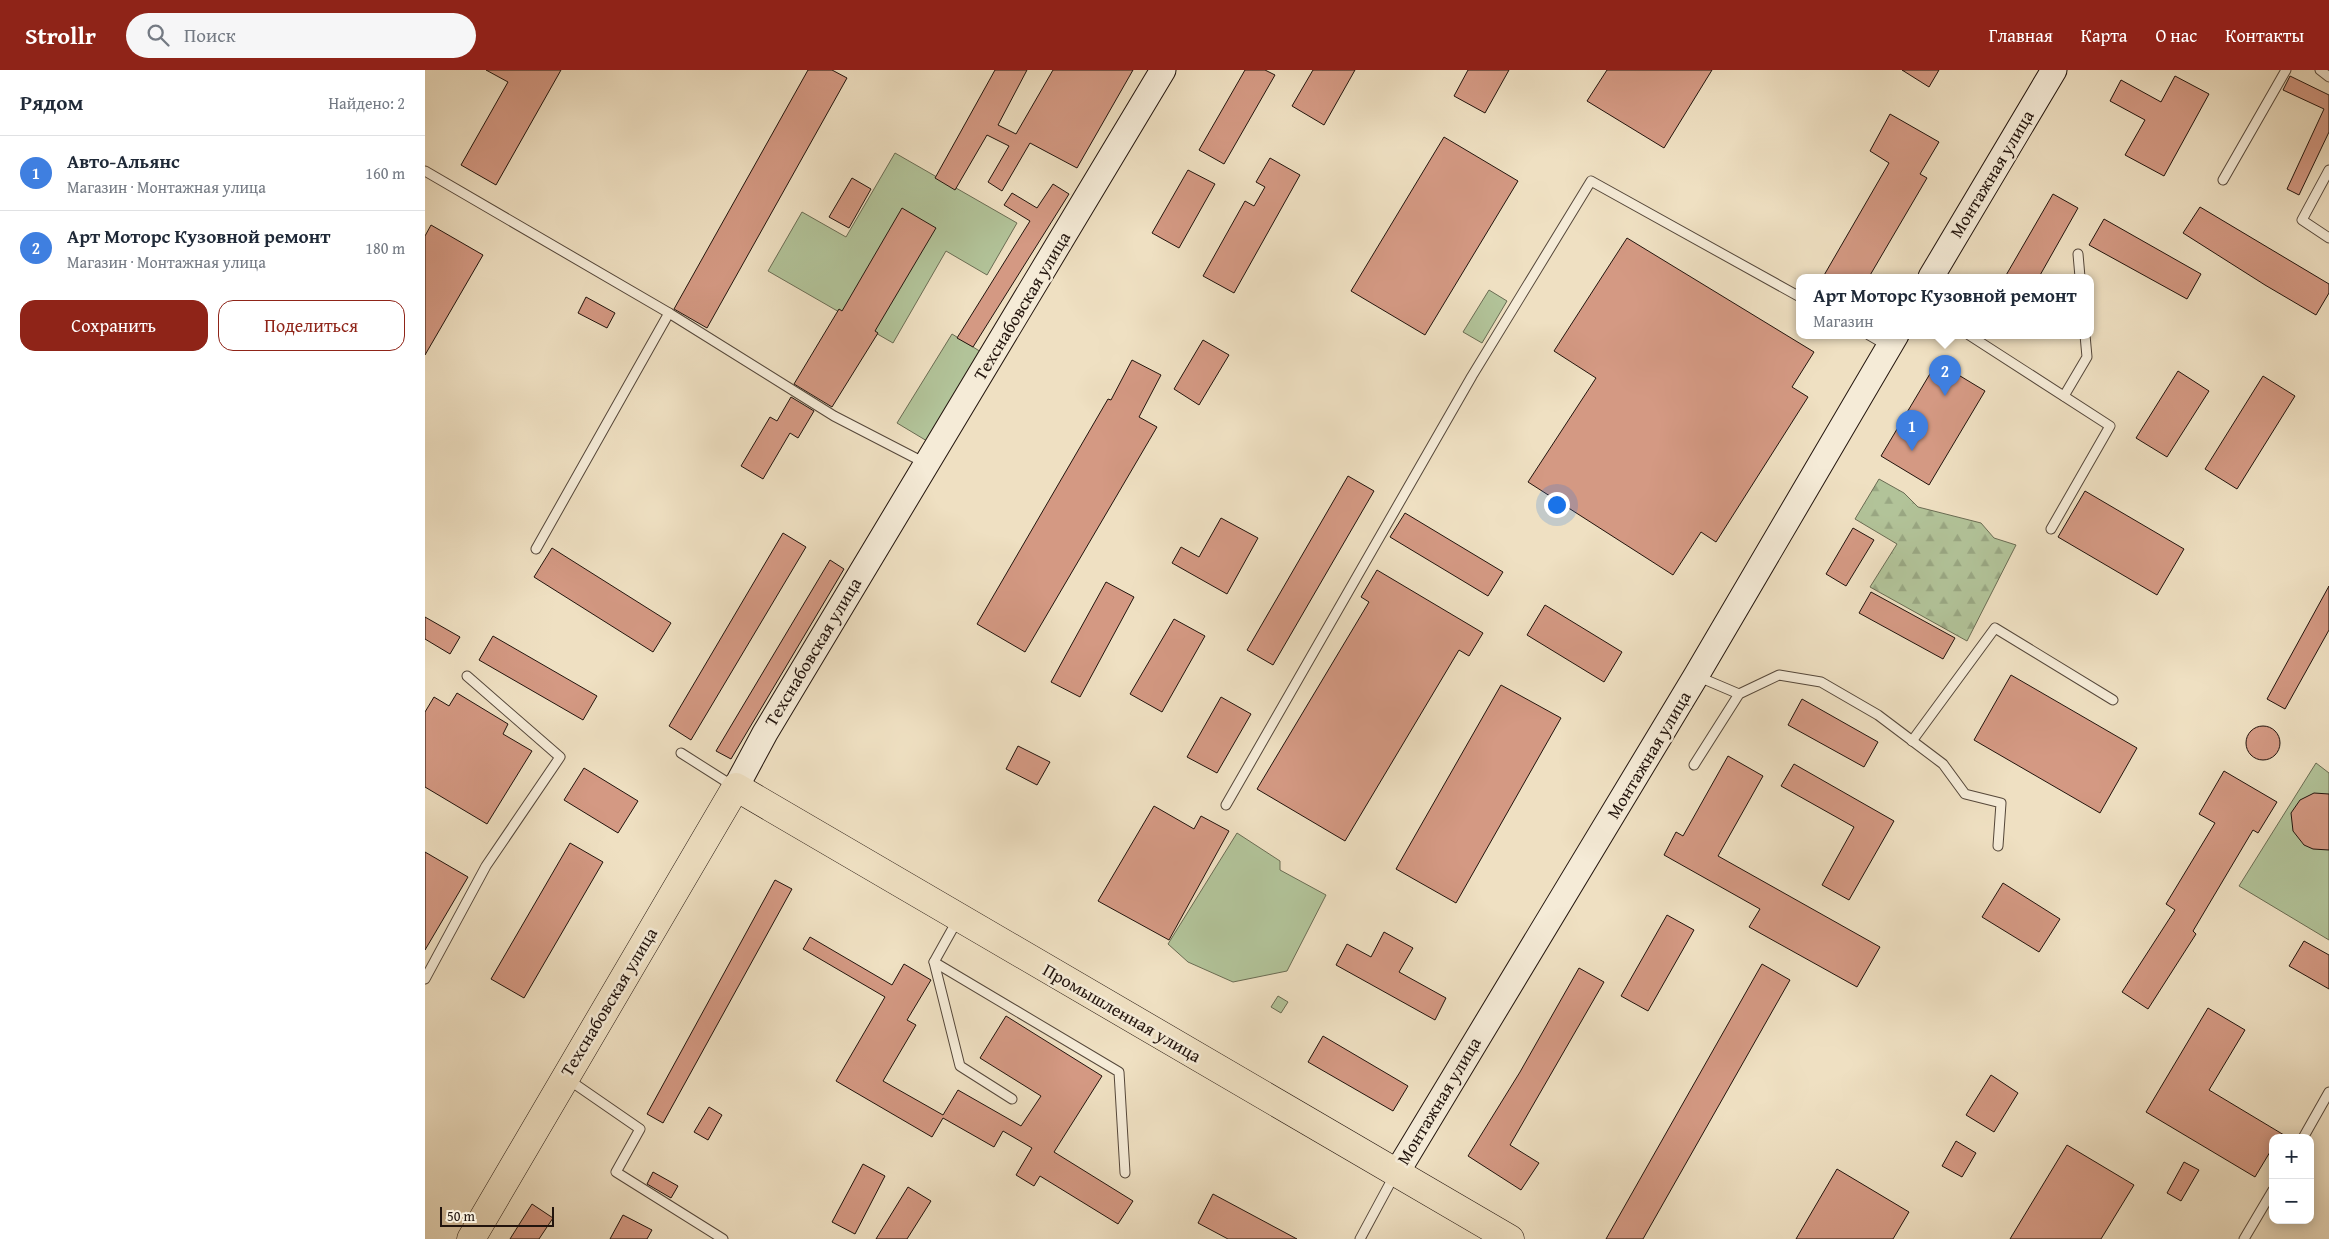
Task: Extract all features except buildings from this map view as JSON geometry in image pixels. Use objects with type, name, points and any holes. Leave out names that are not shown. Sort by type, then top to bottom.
[{"type":"main road","name":"Промышленная улица","points":[[736,787],[958,919],[1510,1239]]},
{"type":"main road","name":"Техснабовская улица","points":[[471,1239],[564,1077],[736,787]]},
{"type":"street","name":"Техснабовская улица","points":[[736,787],[765,732],[1163,70]]},
{"type":"street","name":"Монтажная улица","points":[[1933,274],[2054,70]]},
{"type":"street","name":"Монтажная улица","points":[[1397,1172],[1696,676],[1884,339]]},
{"type":"lane","points":[[2223,180],[2286,70]]},
{"type":"lane","points":[[2320,70],[2329,77]]},
{"type":"lane","points":[[2329,170],[2302,220],[2329,238]]},
{"type":"lane","points":[[425,171],[669,314],[834,416],[927,465]]},
{"type":"lane","points":[[1226,805],[1472,376],[1591,182],[1796,295]]},
{"type":"lane","points":[[2078,254],[2080,274]]},
{"type":"lane","points":[[536,549],[669,314]]},
{"type":"lane","points":[[1975,339],[2109,426],[2051,529]]},
{"type":"lane","points":[[2064,396],[2087,357],[2085,339]]},
{"type":"lane","points":[[1912,741],[1995,628],[2113,700]]},
{"type":"lane","points":[[1694,764],[1739,694],[1779,675],[1821,682],[1878,715],[1943,764],[1965,794],[2001,803],[1999,846]]},
{"type":"lane","points":[[425,978],[486,866],[560,757],[467,676]]},
{"type":"lane","points":[[1696,676],[1739,694]]},
{"type":"lane","points":[[681,753],[736,787]]},
{"type":"lane","points":[[958,919],[934,962],[960,1066],[1012,1099]]},
{"type":"lane","points":[[934,962],[1119,1072],[1125,1173]]},
{"type":"lane","points":[[564,1077],[640,1129],[616,1172],[723,1239]]},
{"type":"lane","points":[[2305,1134],[2329,1092]]},
{"type":"lane","points":[[1360,1239],[1397,1172]]},
{"type":"lane","points":[[2244,1239],[2269,1197]]},
{"type":"green space","points":[[895,153],[1017,223],[987,275],[946,251],[893,343],[768,271],[802,212],[846,237]]},
{"type":"green space","points":[[1489,290],[1507,301],[1482,343],[1463,332]]},
{"type":"green space","points":[[952,334],[986,355],[932,444],[897,423]]},
{"type":"green space","points":[[1879,479],[1904,493],[1918,507],[1981,523],[1994,538],[2016,545],[1967,641],[1870,587],[1897,544],[1855,519]]},
{"type":"green space","points":[[2316,763],[2329,773],[2329,940],[2239,886]]},
{"type":"green space","points":[[1237,833],[1280,861],[1280,870],[1326,895],[1287,971],[1233,982],[1188,962],[1168,944]]},
{"type":"green space","points":[[1278,996],[1288,1002],[1281,1013],[1271,1007]]},
{"type":"place","name":"Арт Моторс Кузовной ремонт","points":[[1945,396]]},
{"type":"place","name":"Авто-Альянс","points":[[1912,451]]}]
